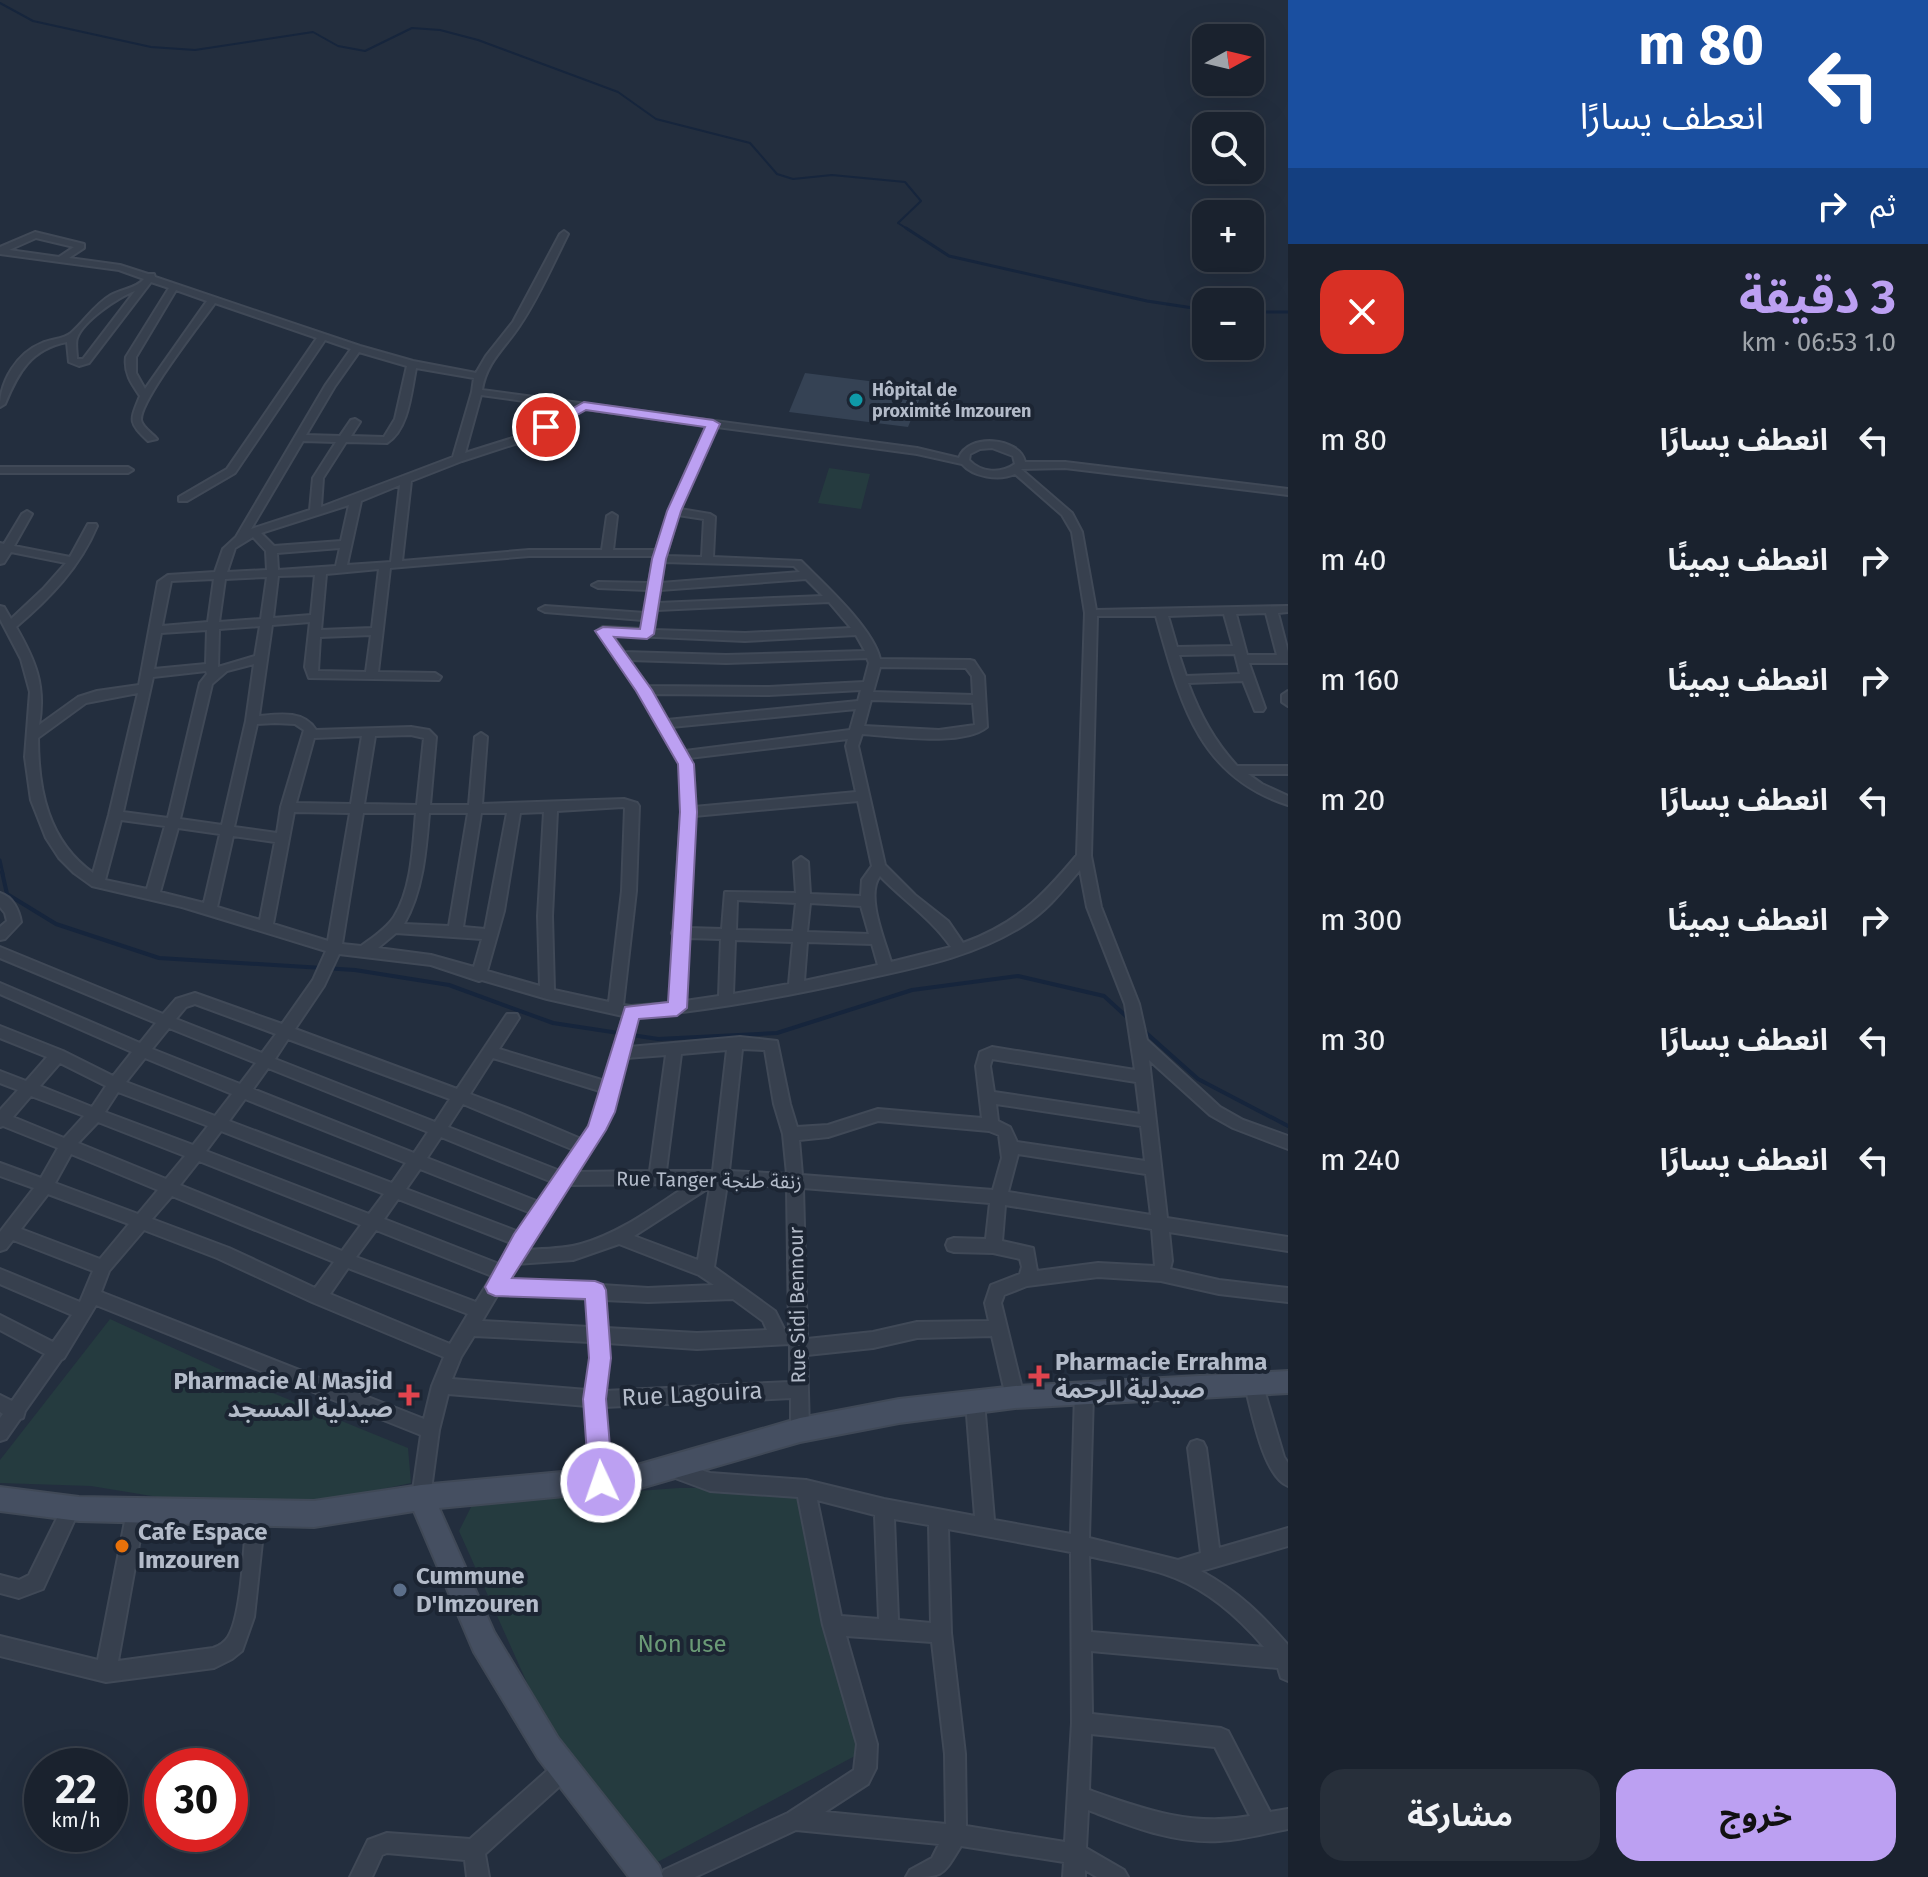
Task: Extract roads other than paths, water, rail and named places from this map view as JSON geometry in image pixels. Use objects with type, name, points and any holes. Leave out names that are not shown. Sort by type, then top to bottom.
[{"type":"street","points":[[458,459],[479,376],[517,323],[564,234]]},
{"type":"street","points":[[0,250],[35,235],[81,246],[61,259]]},
{"type":"street","points":[[0,250],[120,268],[151,276],[357,348],[412,364],[479,376]]},
{"type":"street","points":[[142,287],[122,291],[94,311],[72,338],[72,360],[79,363],[86,361],[151,276]]},
{"type":"street","points":[[145,396],[131,376],[131,357],[175,285]]},
{"type":"street","points":[[152,439],[138,426],[136,419],[145,396],[213,299]]},
{"type":"street","points":[[183,499],[231,471],[323,336]]},
{"type":"street","points":[[0,404],[13,373],[32,349],[47,342],[72,338]]},
{"type":"street","points":[[239,540],[357,348]]},
{"type":"street","points":[[299,438],[387,440],[400,419],[412,364]]},
{"type":"street","points":[[477,392],[917,451],[965,462],[978,472],[998,475],[1053,500]]},
{"type":"street","points":[[152,896],[173,823],[206,683],[212,670],[213,626],[229,548],[254,532],[356,499],[534,433],[584,406]]},
{"type":"street","points":[[315,511],[318,479],[355,422]]},
{"type":"street","points":[[647,634],[660,556],[674,511],[713,424]]},
{"type":"street","points":[[917,451],[970,449],[988,444],[1065,465],[1288,492]]},
{"type":"street","points":[[965,462],[965,453],[970,449]]},
{"type":"street","points":[[1013,451],[1021,460],[1018,468]]},
{"type":"street","points":[[998,475],[1018,468],[1065,465]]},
{"type":"street","points":[[1018,468],[1067,513],[1077,532],[1091,613],[1084,856],[1094,907],[1132,1004],[1139,1040],[1151,1168],[1164,1261],[1161,1274]]},
{"type":"street","points":[[0,470],[128,470]]},
{"type":"street","points":[[372,676],[377,631],[406,479]]},
{"type":"street","points":[[341,569],[356,499]]},
{"type":"street","points":[[674,511],[710,517],[707,560]]},
{"type":"street","points":[[0,561],[4,546],[27,514]]},
{"type":"street","points":[[607,552],[612,516]]},
{"type":"street","points":[[92,526],[86,543],[40,600],[4,615],[33,672],[37,696],[32,736],[36,803],[42,820],[69,864],[97,883],[266,927],[331,955],[362,953],[431,960],[479,976],[615,1009],[630,1016],[796,988],[960,950],[989,938],[1035,911],[1084,856]]},
{"type":"street","points":[[209,910],[252,721],[273,574],[271,550],[254,532]]},
{"type":"street","points":[[271,550],[346,544]]},
{"type":"street","points":[[4,546],[72,561]]},
{"type":"street","points":[[97,883],[116,815],[146,681],[164,582],[176,577],[321,571],[529,553],[607,552],[797,563],[858,631],[874,659],[852,746],[879,867],[943,925],[960,950]]},
{"type":"street","points":[[321,571],[313,675],[435,677]]},
{"type":"street","points":[[598,585],[656,587],[809,575]]},
{"type":"street","points":[[545,609],[652,612],[830,599]]},
{"type":"street","points":[[1173,651],[1286,659],[1271,609]]},
{"type":"street","points":[[1091,613],[1288,609]]},
{"type":"street","points":[[1229,611],[1259,708]]},
{"type":"street","points":[[1161,613],[1197,725],[1208,745],[1231,770],[1253,787],[1288,801]]},
{"type":"street","points":[[154,630],[316,618]]},
{"type":"street","points":[[314,634],[377,631]]},
{"type":"street","points":[[677,1008],[688,812],[687,776],[682,755],[644,690],[603,631],[745,637],[858,631]]},
{"type":"street","points":[[620,656],[874,659],[970,664],[978,676],[981,727],[973,731],[854,732],[682,755]]},
{"type":"street","points":[[32,736],[82,700],[146,681],[260,659]]},
{"type":"street","points":[[1182,680],[1247,677]]},
{"type":"street","points":[[644,690],[979,699]]},
{"type":"street","points":[[664,724],[866,695]]},
{"type":"street","points":[[1288,695],[1288,702]]},
{"type":"street","points":[[252,721],[294,719],[308,724],[309,734],[288,807],[266,927]]},
{"type":"street","points":[[309,734],[411,731],[430,737],[406,906],[392,928],[362,953]]},
{"type":"street","points":[[0,1433],[8,1408],[58,1353],[89,1304],[103,1267],[195,1154],[319,982],[331,955],[369,733]]},
{"type":"street","points":[[455,932],[475,809],[481,737]]},
{"type":"street","points":[[1231,770],[1288,770]]},
{"type":"street","points":[[688,812],[863,796]]},
{"type":"street","points":[[288,807],[551,809],[624,803],[634,809],[629,891],[615,1009]]},
{"type":"street","points":[[479,976],[491,934],[514,808]]},
{"type":"street","points":[[547,994],[545,916],[551,809]]},
{"type":"street","points":[[116,815],[282,838]]},
{"type":"street","points":[[796,988],[803,899],[801,862]]},
{"type":"street","points":[[879,867],[869,880],[867,901],[886,969]]},
{"type":"street","points":[[726,1001],[730,895],[867,901]]},
{"type":"street","points":[[0,898],[12,911],[14,922],[0,935]]},
{"type":"street","points":[[392,928],[491,934]]},
{"type":"street","points":[[679,933],[876,939]]},
{"type":"street","name":"Rue Tanger زنقة طنجة","points":[[0,952],[562,1179],[795,1181],[998,1197],[1288,1244]]},
{"type":"street","points":[[0,988],[143,1050],[544,1211]]},
{"type":"street","points":[[103,1267],[5,1238],[44,1187],[68,1144],[95,1115],[115,1084],[181,1003],[195,998],[460,1097],[583,1147]]},
{"type":"street","points":[[630,1016],[623,1049],[596,1130],[522,1240],[454,1353],[441,1386],[430,1430],[421,1497],[484,1642],[548,1748],[648,1877]]},
{"type":"street","points":[[318,1297],[417,1161],[512,1018]]},
{"type":"street","points":[[0,1032],[58,1055],[115,1084],[396,1189],[522,1240]]},
{"type":"street","points":[[1139,1040],[1215,1111],[1238,1124],[1288,1143]]},
{"type":"street","points":[[705,1270],[735,1044]]},
{"type":"street","name":"Rue Sidi Bennour","points":[[623,1049],[772,1045],[782,1104],[791,1134],[795,1181],[800,1430]]},
{"type":"street","points":[[657,1178],[674,1048]]},
{"type":"street","points":[[491,1052],[611,1089]]},
{"type":"street","points":[[991,1125],[983,1066],[985,1056],[992,1053],[1143,1077]]},
{"type":"street","points":[[58,1055],[1,1119],[480,1311]]},
{"type":"street","points":[[0,1077],[373,1222],[499,1280],[648,1295],[733,1292]]},
{"type":"street","points":[[987,1097],[1147,1121]]},
{"type":"street","points":[[791,1134],[828,1131],[878,1115],[991,1125],[1005,1131],[1010,1147],[1006,1178],[998,1197],[993,1246]]},
{"type":"street","points":[[1010,1147],[1151,1168]]},
{"type":"street","points":[[0,1169],[223,1253],[318,1297],[454,1353]]},
{"type":"street","points":[[513,1257],[577,1252],[617,1236],[717,1178]]},
{"type":"street","points":[[617,1236],[705,1270],[773,1320],[776,1337]]},
{"type":"street","points":[[954,1245],[993,1246],[1027,1253],[1030,1267],[1027,1279]]},
{"type":"street","points":[[1015,1397],[994,1296],[1007,1285],[1027,1279],[1098,1270],[1161,1274],[1219,1287],[1288,1295]]},
{"type":"street","points":[[0,1276],[89,1304],[430,1430]]},
{"type":"street","points":[[595,1290],[600,1358],[595,1399],[601,1482]]},
{"type":"street","points":[[0,1322],[58,1353]]},
{"type":"street","points":[[470,1328],[697,1341],[776,1337],[798,1342],[873,1340],[917,1330],[999,1328]]},
{"type":"street","points":[[0,1499],[71,1508],[314,1514],[421,1497],[601,1482],[673,1469],[800,1430],[899,1411],[1015,1397],[1288,1382]]},
{"type":"street","name":"Rue Lagouira","points":[[441,1386],[595,1399],[799,1390]]},
{"type":"street","points":[[1254,1386],[1276,1461],[1288,1477]]},
{"type":"street","points":[[1074,1877],[1082,1723],[1080,1545],[1084,1393]]},
{"type":"street","points":[[975,1402],[985,1527]]},
{"type":"street","points":[[1197,1448],[1211,1560]]},
{"type":"street","points":[[673,1469],[710,1482],[806,1489],[884,1508],[1080,1545],[1178,1569],[1213,1588],[1251,1617],[1287,1663]]},
{"type":"street","points":[[671,1877],[795,1820],[861,1777],[866,1768],[867,1744],[833,1625],[806,1489]]},
{"type":"street","points":[[0,1584],[19,1589],[36,1582],[71,1508]]},
{"type":"street","points":[[884,1508],[889,1628]]},
{"type":"street","points":[[106,1672],[136,1511]]},
{"type":"street","points":[[0,1646],[106,1672],[214,1658],[228,1652],[236,1643],[244,1616],[256,1514]]},
{"type":"street","points":[[917,1877],[938,1871],[956,1835],[953,1718],[941,1633],[938,1517]]},
{"type":"street","points":[[1178,1569],[1288,1537]]},
{"type":"street","points":[[833,1625],[941,1633]]},
{"type":"street","points":[[1083,1641],[1287,1663]]},
{"type":"street","points":[[1082,1723],[1221,1738],[1264,1823]]},
{"type":"street","points":[[361,1877],[375,1847],[387,1843],[474,1850],[565,1768]]},
{"type":"street","points":[[1080,1797],[1155,1823],[1192,1831],[1216,1831],[1288,1819]]},
{"type":"street","points":[[795,1820],[956,1835],[1077,1854],[1117,1877]]},
{"type":"street","points":[[474,1850],[478,1877]]},
{"type":"waterway","points":[[0,3],[33,21],[151,47],[195,50],[313,32],[338,46],[365,51],[412,28],[440,30],[478,40],[618,92],[656,119],[750,143],[777,174],[793,179],[832,175],[905,182],[921,201],[898,223],[909,230]]},
{"type":"waterway","points":[[906,228],[949,256],[1147,301],[1192,308]]},
{"type":"waterway","points":[[1264,312],[1288,312]]},
{"type":"waterway","points":[[0,860],[3,874]]},
{"type":"waterway","points":[[2,872],[7,894],[56,924],[159,958],[355,970],[449,985],[553,1023],[658,1039],[777,1033],[912,990],[1018,976],[1104,996],[1128,1018]]},
{"type":"waterway","points":[[1144,1031],[1198,1079],[1288,1126]]},
{"type":"place","name":"Hôpital de proximité Imzouren","points":[[856,400]]},
{"type":"place","name":"Pharmacie Errahma صيدلية الرحمة","points":[[1039,1376]]},
{"type":"place","name":"Pharmacie Al Masjid صيدلية المسجد","points":[[409,1395]]},
{"type":"place","name":"Cafe Espace Imzouren","points":[[122,1546]]},
{"type":"place","name":"Cummune D'Imzouren","points":[[400,1590]]},
{"type":"park label","name":"Non use","points":[[682,1644]]}]
